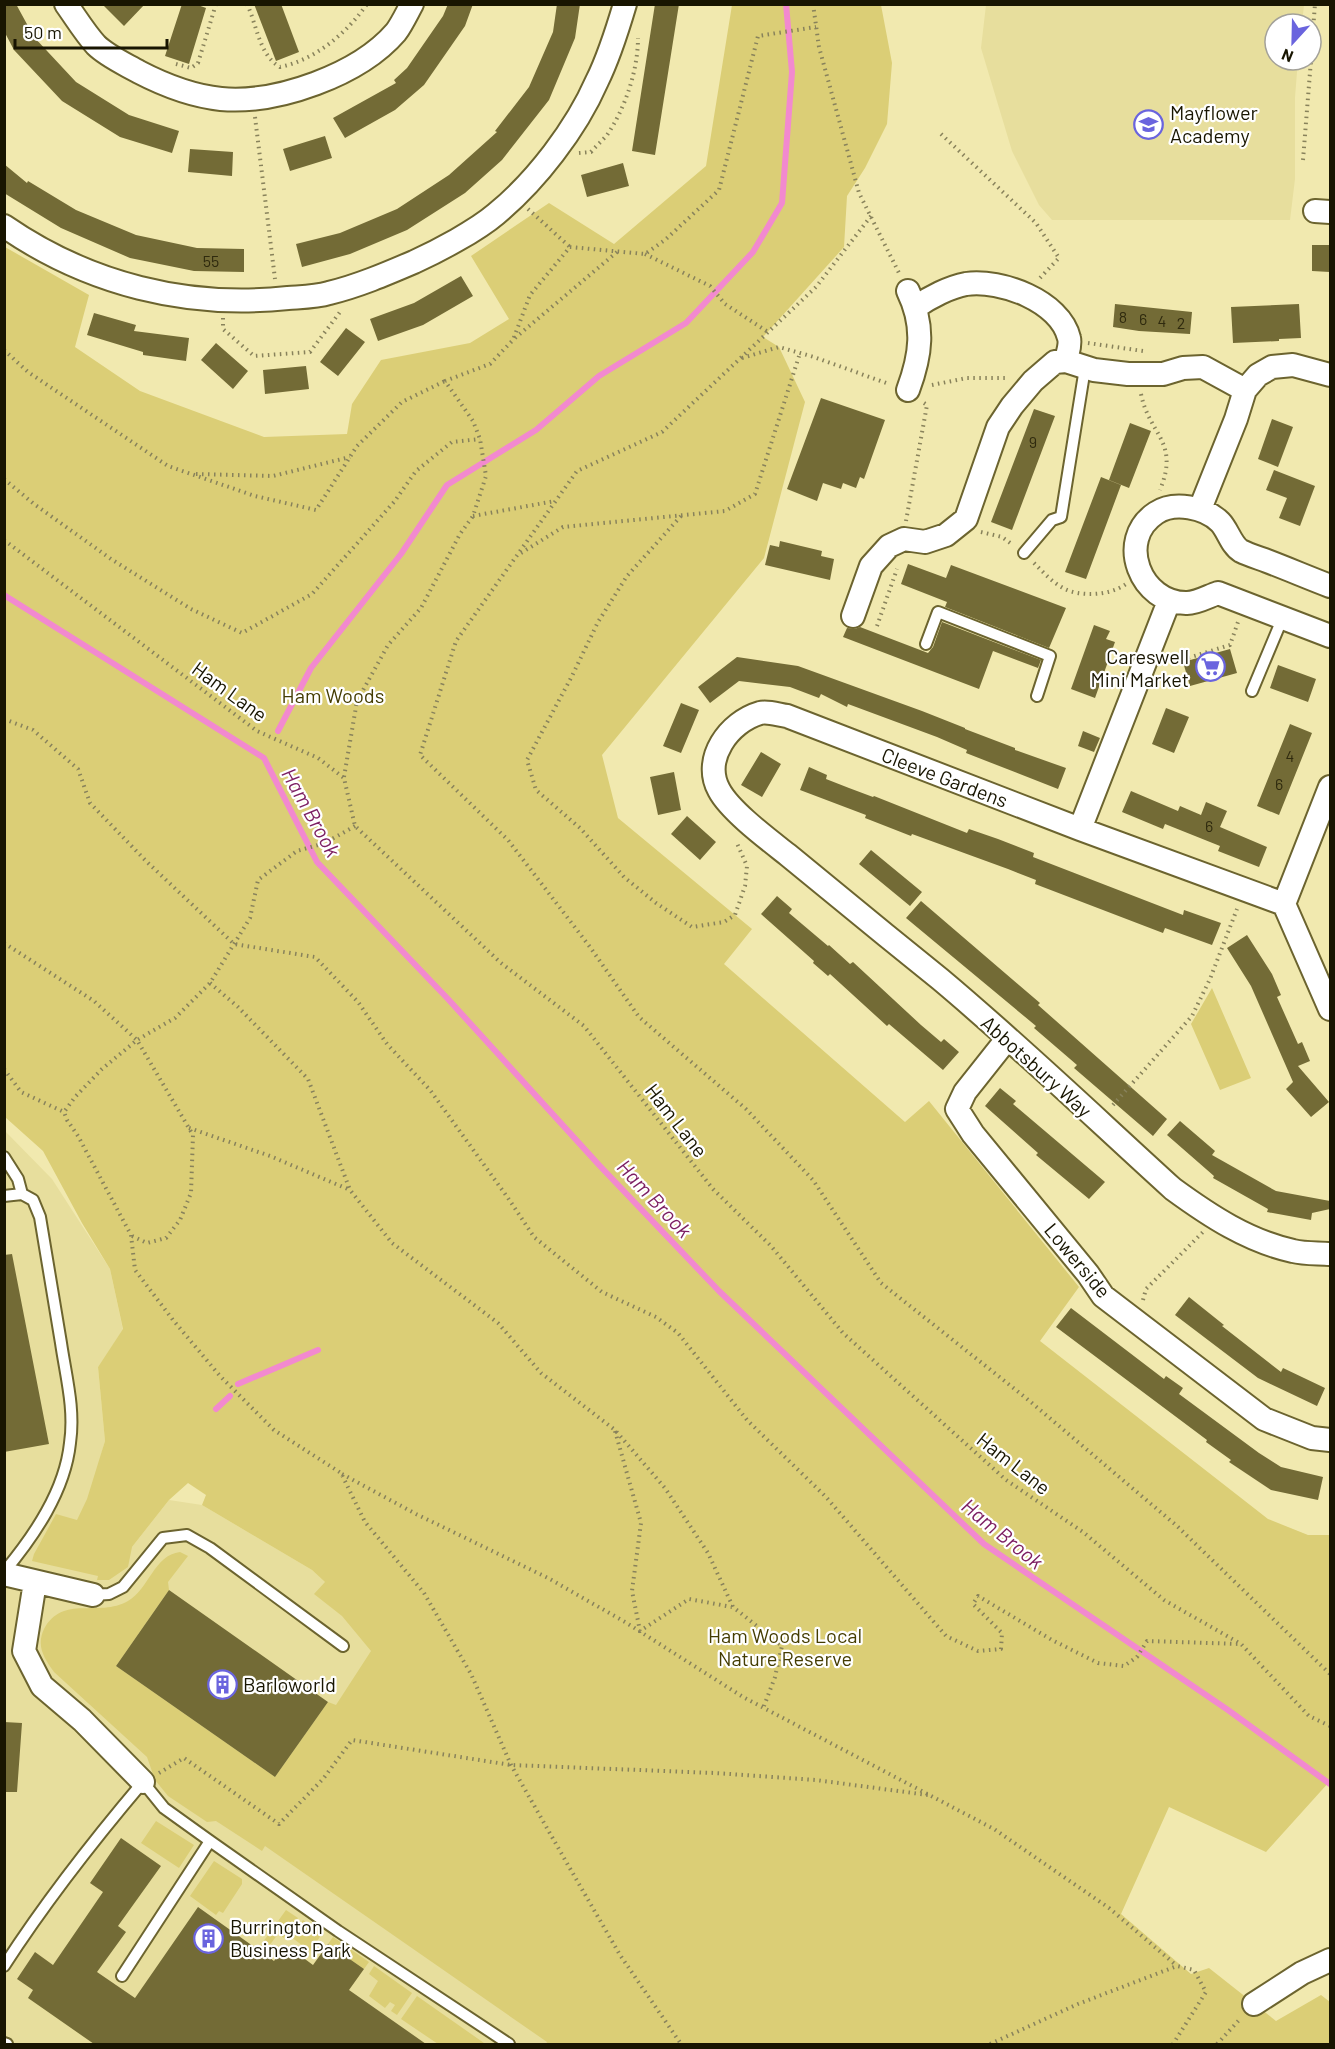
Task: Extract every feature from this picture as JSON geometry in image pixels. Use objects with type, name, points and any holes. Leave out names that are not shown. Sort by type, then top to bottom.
[{"type":"street","points":[[66,4],[97,46],[160,83],[220,99],[280,94],[310,85],[345,70],[377,50],[397,31],[412,4]]},
{"type":"street","points":[[4,226],[25,240],[72,264],[120,283],[189,299],[263,301],[328,294],[378,278],[435,252],[495,215],[537,174],[571,126],[597,83],[614,40],[624,4]]},
{"type":"street","points":[[908,390],[918,357],[920,321],[912,299],[924,301],[966,284],[989,285],[1025,293],[1050,308],[1061,319],[1074,356]]},
{"type":"street","points":[[853,616],[871,566],[889,546],[904,539],[925,542],[947,534],[966,519],[998,427],[1012,406],[1055,362],[1074,356],[1128,374],[1145,363],[1163,374],[1183,368],[1203,367],[1245,390]]},
{"type":"street","points":[[1200,509],[1236,419],[1245,390],[1258,375],[1272,367],[1293,365],[1330,375]]},
{"type":"street","points":[[1330,586],[1239,550],[1219,522],[1200,509],[1177,507],[1158,511],[1144,523],[1137,540],[1134,556],[1143,579],[1155,592],[1169,601],[1189,604],[1218,593],[1330,636]]},
{"type":"street","points":[[1080,829],[1169,601]]},
{"type":"street","name":"Cleeve Gardens","points":[[765,836],[719,791],[713,771],[716,753],[726,736],[743,720],[762,712],[787,716],[1080,829],[1284,904]]},
{"type":"street","points":[[1330,787],[1284,904],[1330,1009]]},
{"type":"street","name":"Abbotsbury Way","points":[[765,836],[943,982],[1173,1189],[1213,1218],[1255,1239],[1294,1252],[1330,1254]]},
{"type":"street","name":"Lowerside","points":[[1007,1039],[965,1092],[957,1109],[974,1134],[1088,1274],[1103,1296],[1264,1419],[1312,1438],[1330,1440]]},
{"type":"street","points":[[4,1573],[93,1595]]},
{"type":"street","points":[[35,1582],[24,1651],[42,1686],[82,1720],[143,1782]]},
{"type":"street","points":[[1254,2004],[1302,1973],[1330,1960]]},
{"type":"lane","points":[[1024,553],[1052,520],[1061,517],[1074,356]]},
{"type":"lane","points":[[926,644],[938,612],[1050,656],[1037,696]]},
{"type":"lane","points":[[1252,691],[1283,617]]},
{"type":"lane","points":[[4,1157],[18,1179],[22,1194]]},
{"type":"lane","points":[[4,1197],[22,1194],[33,1200],[40,1217],[72,1412],[70,1445],[60,1482],[45,1516],[25,1547],[4,1573]]},
{"type":"lane","points":[[93,1595],[109,1594],[123,1587],[163,1538],[187,1535],[210,1548],[343,1646]]},
{"type":"lane","points":[[4,1966],[34,1920],[101,1832],[143,1782],[164,1808],[210,1841],[338,1931],[509,2044]]},
{"type":"lane","points":[[122,1977],[210,1841]]},
{"type":"path","points":[[172,62],[191,68],[198,63],[216,4]]},
{"type":"path","points":[[247,4],[261,42],[273,63],[280,67],[299,63],[311,56],[348,27],[367,4]]},
{"type":"path","points":[[813,4],[819,47],[859,193],[912,299]]},
{"type":"path","points":[[645,254],[665,240],[719,190],[758,36],[816,27]]},
{"type":"path","points":[[1303,160],[1310,72]]},
{"type":"path","points":[[252,98],[278,299]]},
{"type":"path","points":[[941,134],[1036,223],[1059,258],[1025,293]]},
{"type":"path","points":[[514,196],[570,247],[645,254],[710,286],[725,304],[768,332]]},
{"type":"path","points":[[870,216],[816,287],[662,432],[578,471],[456,641],[420,755],[508,840],[590,947],[639,1017],[746,1109],[813,1180],[881,1283],[1026,1398],[1177,1527],[1330,1674]]},
{"type":"path","points":[[513,340],[530,295],[570,247]]},
{"type":"path","points":[[4,353],[11,356],[28,372],[168,466],[255,496],[316,510],[357,446],[402,402],[445,381],[490,364],[513,340],[618,251]]},
{"type":"path","points":[[222,300],[224,329],[254,356],[310,352],[340,313],[337,291]]},
{"type":"path","points":[[741,358],[779,347],[908,390],[927,405],[908,503],[905,549],[877,626]]},
{"type":"path","points":[[518,554],[563,527],[725,511],[755,494],[800,353]]},
{"type":"path","points":[[1074,356],[1145,363],[1141,395],[1168,454],[1167,474],[1158,497],[1158,511]]},
{"type":"path","points":[[908,390],[967,378],[999,377],[1034,381]]},
{"type":"path","points":[[64,1112],[102,1069],[137,1040],[176,1018],[210,983],[250,918],[258,880],[297,851],[325,843],[355,826],[344,778],[357,701],[388,645],[421,608],[460,534],[473,516],[486,476],[480,439],[473,421],[445,381]]},
{"type":"path","points":[[4,479],[34,504],[111,559],[191,609],[243,633],[312,594],[394,502],[416,471],[452,442],[480,439]]},
{"type":"path","points":[[192,474],[273,476],[350,457]]},
{"type":"path","points":[[473,516],[556,501]]},
{"type":"path","points":[[681,516],[627,576],[598,622],[528,760],[536,790],[580,828],[624,877],[656,903],[692,927],[724,922],[735,915],[745,886],[747,866],[732,834],[740,814]]},
{"type":"path","points":[[947,534],[964,529],[1002,537],[1024,553],[1063,588],[1077,593],[1100,594],[1121,588],[1141,573]]},
{"type":"path","name":"Ham Lane","points":[[4,540],[257,730],[318,758],[344,778]]},
{"type":"path","points":[[1149,651],[1175,662],[1230,645],[1234,635]]},
{"type":"path","points":[[4,719],[33,730],[78,770],[90,803],[146,861],[234,944],[315,957],[358,1002],[387,1044],[430,1090],[534,1238],[602,1292],[656,1317],[678,1333],[747,1420],[826,1497],[946,1636],[978,1651],[1001,1649],[1002,1633],[973,1604],[978,1596],[1052,1640],[1098,1663],[1125,1666],[1137,1657],[1147,1641],[1241,1644]]},
{"type":"path","name":"Ham Lane","points":[[355,826],[501,963],[584,1026],[713,1189],[771,1246],[843,1333],[1006,1480],[1083,1532],[1164,1600],[1241,1644],[1309,1716],[1330,1726]]},
{"type":"path","points":[[1113,1105],[1191,1016],[1210,979],[1239,903]]},
{"type":"path","points":[[4,943],[94,1001],[137,1040],[193,1135],[191,1194],[180,1220],[166,1238],[147,1243],[131,1235]]},
{"type":"path","points":[[210,983],[238,1007],[308,1079],[350,1190],[392,1243],[498,1323],[541,1374],[615,1430],[665,1488],[708,1553],[732,1607]]},
{"type":"path","points":[[4,1069],[21,1092],[64,1112],[131,1235],[135,1270],[220,1376],[274,1430],[341,1473],[416,1514],[548,1578],[640,1631],[742,1697],[764,1706],[994,1829],[1109,1908],[1177,1966],[1194,1970],[1206,1992],[1173,2044]]},
{"type":"path","points":[[189,1128],[270,1156],[350,1190]]},
{"type":"path","points":[[1137,1321],[1146,1288],[1200,1236]]},
{"type":"path","points":[[615,1430],[641,1523],[632,1591],[640,1631]]},
{"type":"path","points":[[341,1473],[365,1522],[424,1593],[471,1674],[511,1765],[620,1955],[681,2044]]},
{"type":"path","points":[[640,1631],[689,1599],[732,1607],[782,1646],[776,1677],[764,1706]]},
{"type":"path","points":[[143,1782],[184,1758],[279,1824],[323,1779],[352,1740],[511,1765],[793,1778],[932,1795]]},
{"type":"path","points":[[990,2044],[1078,2004],[1177,1966]]},
{"type":"path","points":[[1217,2044],[1254,2004]]},
{"type":"shaded area","name":"Mayflower Academy","points":[[986,5],[1304,5],[1303,12],[1263,12],[1263,72],[1297,72],[1295,179],[1290,220],[1052,220],[1039,205],[1012,151],[981,48]]},
{"type":"shaded area","points":[[4,1130],[52,1179],[110,1269],[123,1330],[98,1367],[105,1441],[101,1455],[132,1547],[169,1500],[202,1505],[312,1570],[358,1612],[585,2044],[5,2044]]},
{"type":"green space","name":"Ham Woods","points":[[732,5],[881,5],[892,63],[887,124],[865,168],[847,196],[844,247],[763,337],[779,347],[805,402],[764,558],[602,755],[618,818],[752,929],[724,964],[905,1122],[929,1101],[1079,1287],[1040,1341],[1268,1519],[1308,1535],[1330,1535],[1330,1781],[1266,1852],[1169,1807],[1121,1914],[1191,1974],[1209,1968],[1276,2021],[1321,1995],[1330,2002],[1330,2044],[546,2044],[547,2042],[265,1846],[262,1851],[216,1821],[207,1822],[168,1796],[155,1780],[147,1757],[54,1672],[42,1652],[41,1641],[44,1629],[52,1618],[61,1612],[71,1609],[117,1606],[135,1596],[164,1559],[171,1554],[180,1552],[188,1556],[168,1582],[169,1590],[116,1666],[275,1777],[328,1702],[336,1705],[371,1651],[342,1616],[314,1594],[325,1582],[312,1570],[202,1505],[206,1495],[188,1483],[169,1500],[132,1547],[128,1567],[109,1580],[97,1580],[98,1576],[32,1561],[56,1514],[77,1520],[87,1499],[105,1441],[98,1367],[123,1329],[110,1269],[43,1151],[5,1117],[5,247],[89,295],[75,347],[140,391],[264,437],[347,434],[352,404],[381,360],[470,343],[509,319],[471,256],[549,203],[614,244],[706,166]]},
{"type":"green space","points":[[1212,988],[1251,1078],[1220,1090],[1191,1024]]},
{"type":"green space","points":[[156,1821],[194,1845],[179,1868],[141,1843]]},
{"type":"green space","points":[[214,1861],[242,1879],[242,1884],[223,1913],[219,1911],[216,1915],[190,1896]]},
{"type":"green space","points":[[286,1910],[298,1918],[284,1938],[278,1934],[266,1950],[260,1946]]},
{"type":"green space","points":[[303,1920],[322,1934],[310,1951],[291,1937]]},
{"type":"green space","points":[[333,1937],[369,1962],[364,1969],[328,1944]]},
{"type":"green space","points":[[374,1966],[412,1993],[397,2015],[391,2011],[395,2005],[390,2002],[385,2008],[369,1996],[378,1981],[369,1974]]},
{"type":"green space","points":[[417,1996],[484,2043],[438,2044],[401,2019]]},
{"type":"building","points":[[4,4],[16,4],[34,37],[76,82],[129,115],[179,131],[172,153],[120,137],[62,101],[14,50],[4,31]]},
{"type":"building","points":[[102,4],[145,4],[124,26]]},
{"type":"building","points":[[182,4],[195,4],[206,8],[189,64],[165,56]]},
{"type":"building","points":[[254,4],[281,4],[299,52],[276,61]]},
{"type":"building","points":[[448,4],[473,4],[465,26],[424,85],[395,110],[345,138],[333,118],[396,83],[394,80],[407,68],[443,16]]},
{"type":"building","points":[[557,4],[580,4],[575,38],[549,100],[502,160],[465,193],[407,230],[350,254],[302,267],[296,244],[340,233],[397,209],[449,175],[497,132],[495,131],[529,87],[553,32]]},
{"type":"building","points":[[655,4],[679,4],[655,155],[632,151]]},
{"type":"building","points":[[325,136],[332,158],[290,171],[283,149]]},
{"type":"building","points":[[190,149],[233,152],[232,176],[188,172]]},
{"type":"building","points":[[623,163],[629,186],[587,197],[581,175]]},
{"type":"building","points":[[4,164],[27,183],[28,181],[76,210],[136,235],[197,248],[244,249],[244,272],[194,271],[130,258],[61,228],[4,193]]},
{"type":"building","points":[[1312,245],[1330,245],[1330,272],[1312,271]]},
{"type":"building","points":[[461,276],[473,296],[423,325],[378,341],[370,319],[414,303]]},
{"type":"building","points":[[1115,304],[1192,312],[1190,334],[1113,327]]},
{"type":"building","points":[[1299,304],[1301,338],[1233,343],[1231,307]]},
{"type":"building","points":[[94,313],[136,325],[134,331],[189,338],[186,361],[143,355],[143,352],[87,335]]},
{"type":"building","points":[[346,328],[365,342],[338,376],[320,362]]},
{"type":"building","points":[[216,343],[248,371],[233,389],[201,360]]},
{"type":"building","points":[[306,366],[309,389],[265,394],[263,370]]},
{"type":"building","points":[[821,398],[885,420],[864,479],[860,477],[856,488],[843,483],[841,489],[823,483],[817,501],[787,489]]},
{"type":"building","points":[[1034,409],[1055,416],[1012,530],[991,522]]},
{"type":"building","points":[[1272,419],[1293,427],[1278,467],[1258,459]]},
{"type":"building","points":[[1130,423],[1151,431],[1129,488],[1109,480]]},
{"type":"building","points":[[1274,470],[1315,486],[1300,526],[1279,518],[1287,498],[1266,490]]},
{"type":"building","points":[[1101,477],[1121,485],[1086,579],[1065,572]]},
{"type":"building","points":[[780,541],[822,551],[821,556],[834,559],[830,580],[765,565],[770,545],[779,547]]},
{"type":"building","points":[[908,564],[946,578],[951,565],[1066,608],[1049,648],[945,607],[947,602],[901,584]]},
{"type":"building","points":[[942,622],[1041,660],[1038,668],[993,651],[979,689],[843,637],[847,628],[860,627],[928,653],[933,647]]},
{"type":"building","points":[[1094,625],[1110,631],[1106,639],[1115,642],[1095,698],[1071,689]]},
{"type":"building","name":"Careswell Mini Market","points":[[1230,649],[1237,673],[1190,686],[1183,662]]},
{"type":"building","points":[[737,657],[798,666],[922,711],[1015,748],[1015,750],[1066,768],[1058,789],[966,753],[967,750],[937,737],[848,704],[847,707],[821,694],[819,698],[790,687],[739,681],[710,703],[698,687]]},
{"type":"building","points":[[1278,665],[1316,679],[1308,702],[1270,688]]},
{"type":"building","points":[[681,703],[699,710],[681,753],[663,746]]},
{"type":"building","points":[[1166,708],[1189,717],[1174,753],[1152,744]]},
{"type":"building","points":[[1290,724],[1312,733],[1279,815],[1257,806]]},
{"type":"building","points":[[1083,731],[1100,738],[1094,752],[1078,746]]},
{"type":"building","points":[[761,752],[781,764],[762,797],[741,785]]},
{"type":"building","points":[[809,767],[827,775],[826,779],[967,833],[969,829],[998,839],[1034,853],[1033,857],[1183,915],[1184,910],[1221,923],[1212,945],[1165,928],[1163,933],[1035,884],[1036,880],[912,834],[911,836],[865,818],[866,815],[800,790]]},
{"type":"building","points":[[674,772],[681,810],[658,815],[650,777]]},
{"type":"building","points":[[1131,791],[1178,811],[1180,806],[1201,815],[1206,802],[1227,811],[1220,827],[1267,847],[1259,867],[1218,851],[1220,846],[1165,824],[1163,829],[1122,812]]},
{"type":"building","points":[[687,816],[716,842],[700,860],[671,834]]},
{"type":"building","points":[[871,850],[922,892],[910,906],[859,864]]},
{"type":"building","points":[[777,896],[792,909],[789,913],[850,964],[853,962],[941,1042],[944,1039],[959,1052],[943,1070],[889,1024],[887,1026],[830,974],[828,976],[761,914]]},
{"type":"building","points":[[921,901],[1040,1003],[1038,1005],[1167,1119],[1153,1136],[1074,1068],[1077,1065],[1034,1028],[1036,1026],[906,918]]},
{"type":"building","points":[[1247,935],[1272,974],[1281,995],[1277,997],[1298,1044],[1302,1042],[1310,1061],[1298,1066],[1329,1102],[1311,1117],[1286,1089],[1293,1082],[1251,986],[1227,948]]},
{"type":"building","points":[[1000,1088],[1016,1101],[1013,1104],[1105,1182],[1089,1199],[1036,1155],[1038,1153],[985,1106]]},
{"type":"building","points":[[1180,1121],[1215,1151],[1212,1155],[1276,1191],[1330,1201],[1330,1209],[1312,1213],[1311,1220],[1267,1212],[1268,1209],[1213,1178],[1214,1176],[1167,1135]]},
{"type":"building","points":[[12,1254],[49,1444],[4,1452],[4,1255]]},
{"type":"building","points":[[1189,1297],[1281,1372],[1283,1368],[1325,1388],[1317,1406],[1258,1378],[1175,1315]]},
{"type":"building","points":[[1071,1308],[1164,1379],[1166,1376],[1183,1388],[1179,1394],[1259,1453],[1281,1467],[1323,1477],[1318,1500],[1271,1490],[1229,1462],[1231,1460],[1206,1442],[1207,1440],[1056,1327]]},
{"type":"building","name":"Barloworld","points":[[169,1590],[328,1702],[275,1777],[116,1666]]},
{"type":"building","points":[[4,1722],[22,1723],[17,1792],[4,1792]]},
{"type":"building","name":"Burrington Business Park","points":[[121,1838],[161,1866],[118,1926],[126,1932],[97,1972],[135,1998],[198,1907],[274,1961],[286,1945],[313,1965],[328,1944],[364,1969],[349,1990],[426,2044],[94,2044],[28,1998],[33,1990],[17,1979],[35,1952],[53,1965],[103,1892],[90,1883]]},
{"type":"waterway","points":[[278,731],[311,668],[401,554],[447,485],[536,430],[599,376],[686,323],[753,252],[782,203],[792,72],[786,4]]},
{"type":"waterway","name":"Ham Brook","points":[[4,595],[264,758],[317,862],[448,999],[599,1165],[719,1291],[984,1544],[1228,1710],[1330,1784]]},
{"type":"waterway","points":[[238,1384],[318,1350]]},
{"type":"waterway","points":[[216,1409],[230,1396]]},
{"type":"place","name":"Mayflower Academy","points":[[1149,124]]},
{"type":"place","name":"Careswell Mini Market","points":[[1210,667]]},
{"type":"place","name":"Barloworld","points":[[222,1684]]},
{"type":"place","name":"Burrington Business Park","points":[[209,1938]]},
{"type":"park label","name":"Ham Woods Local Nature Reserve","points":[[785,1646]]}]
